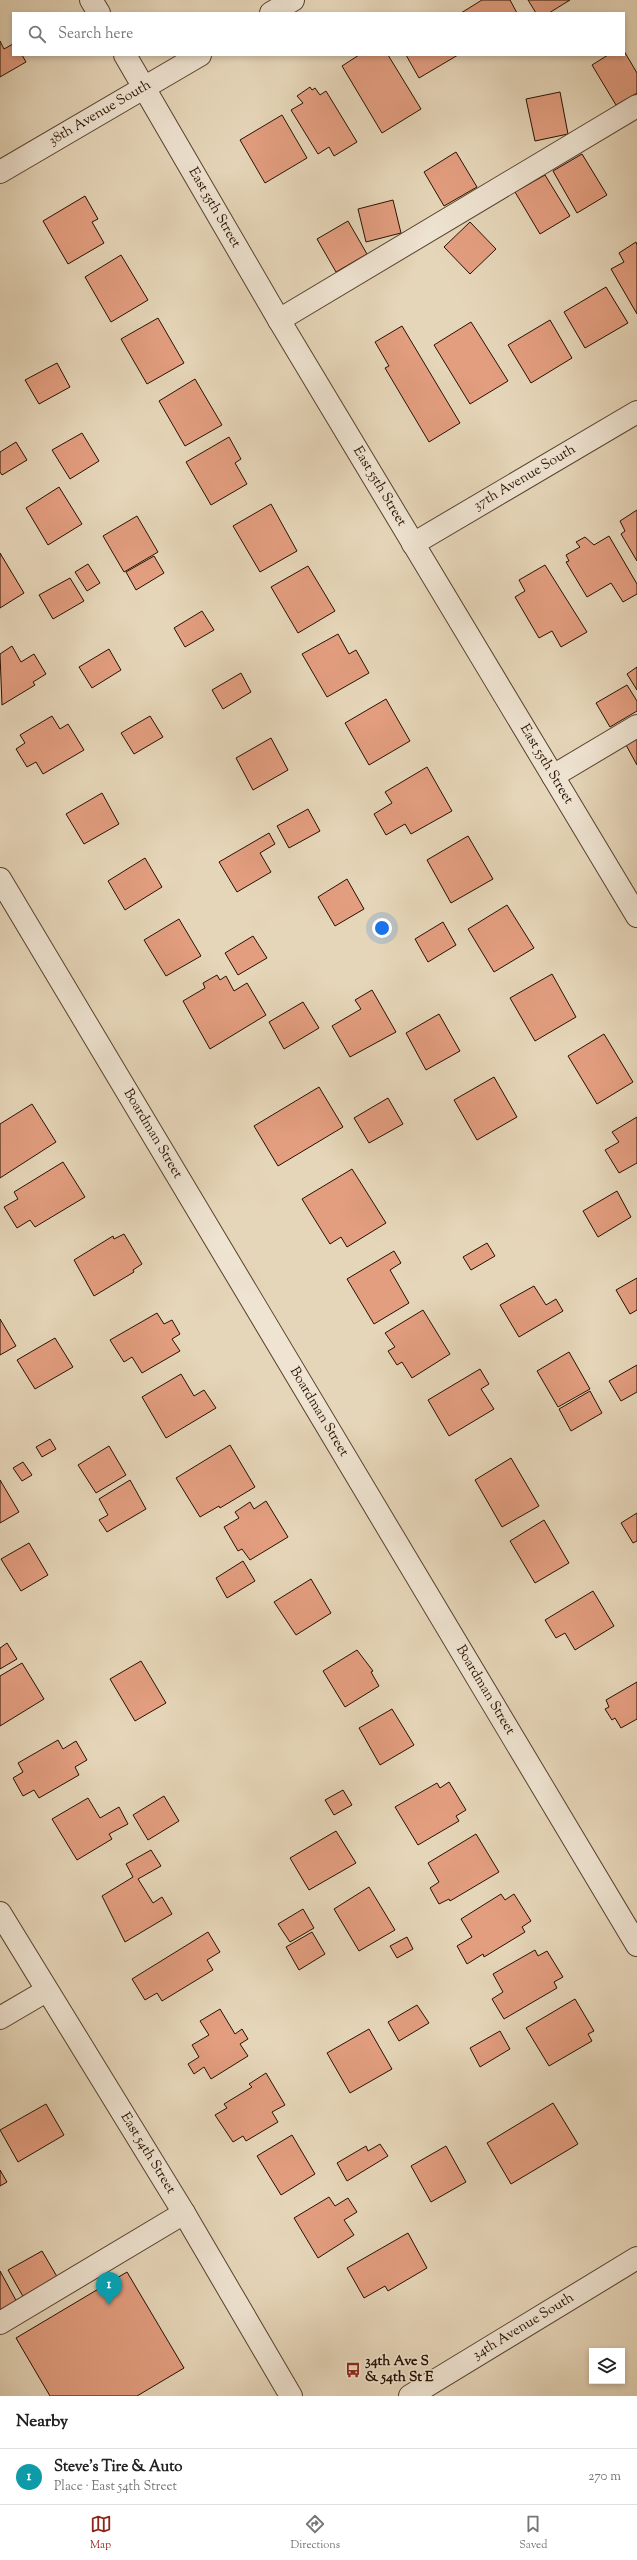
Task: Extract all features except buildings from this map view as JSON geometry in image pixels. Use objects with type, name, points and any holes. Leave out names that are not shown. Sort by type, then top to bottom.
[{"type":"street","points":[[91,0],[98,12]]},
{"type":"street","points":[[273,12],[293,0]]},
{"type":"street","name":"East 55th Street","points":[[126,56],[143,89],[279,320],[637,916]]},
{"type":"street","name":"38th Avenue South","points":[[0,172],[198,56]]},
{"type":"street","points":[[279,320],[637,106]]},
{"type":"street","name":"37th Avenue South","points":[[413,544],[637,412]]},
{"type":"street","points":[[553,776],[637,726]]},
{"type":"street","name":"Boardman Street","points":[[0,879],[637,1945]]},
{"type":"street","name":"East 54th Street","points":[[0,1913],[46,1991],[184,2213],[208,2257],[291,2396]]},
{"type":"street","points":[[0,2018],[46,1991]]},
{"type":"street","points":[[0,2323],[184,2213]]},
{"type":"street","name":"34th Avenue South","points":[[410,2396],[637,2258]]},
{"type":"place","name":"Steve's Tire & Auto","points":[[109,2305]]},
{"type":"place","name":"34th Ave S & 54th St E","points":[[353,2370]]}]
